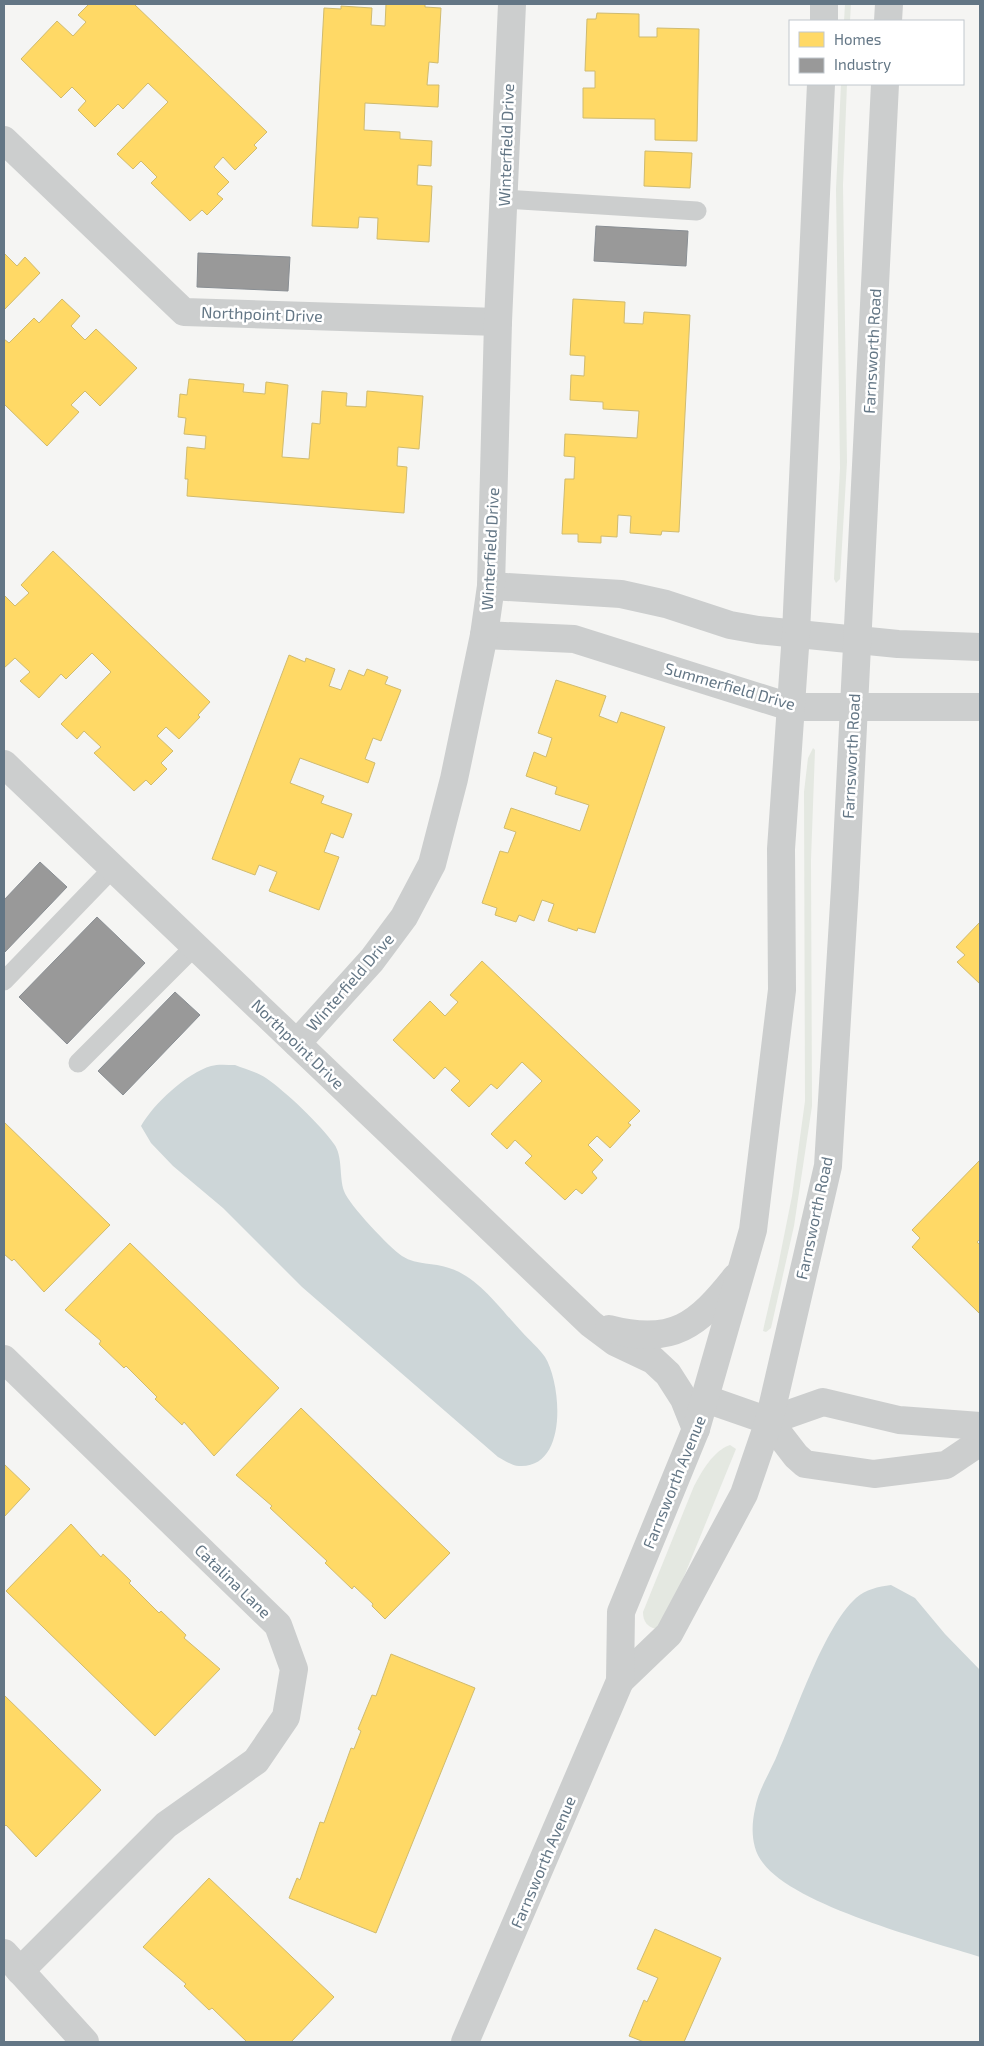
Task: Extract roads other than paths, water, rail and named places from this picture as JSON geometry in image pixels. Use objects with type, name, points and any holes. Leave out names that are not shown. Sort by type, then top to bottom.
[{"type":"street","name":"Winterfield Drive","points":[[297,1043],[372,960],[404,917],[432,864],[454,778],[484,635],[491,586],[498,322],[512,4]]},
{"type":"street","points":[[824,4],[824,20]]},
{"type":"street","points":[[888,20],[889,4]]},
{"type":"street","points":[[821,85],[796,633],[780,849],[782,990],[753,1230],[706,1399],[769,1421],[805,1464],[874,1474],[946,1464],[980,1442]]},
{"type":"street","name":"Farnsworth Road","points":[[769,1421],[828,1166],[858,640],[885,85]]},
{"type":"street","name":"Northpoint Drive","points":[[4,140],[184,312],[498,322]]},
{"type":"street","points":[[491,586],[621,594],[666,604],[730,625],[858,640],[980,647]]},
{"type":"street","name":"Summerfield Drive","points":[[484,635],[574,639],[790,707],[980,707]]},
{"type":"street","name":"Northpoint Drive","points":[[4,764],[591,1324],[615,1342],[653,1360],[668,1374],[684,1399],[696,1429]]},
{"type":"street","points":[[591,1324],[641,1335],[661,1335],[676,1330],[696,1320],[712,1307],[744,1267]]},
{"type":"street","name":"Catalina Lane","points":[[4,1360],[278,1625],[294,1669],[286,1717],[256,1761],[166,1825],[12,1962]]},
{"type":"street","name":"Farnsworth Avenue","points":[[465,2042],[620,1681],[621,1612],[696,1429],[706,1399]]},
{"type":"street","points":[[769,1421],[823,1402],[898,1420],[980,1426]]},
{"type":"street","name":"Farnsworth Avenue","points":[[620,1681],[669,1634],[744,1494],[769,1421]]},
{"type":"street","points":[[12,1962],[86,2042]]},
{"type":"lane","points":[[504,199],[697,211]]},
{"type":"lane","points":[[4,981],[113,868]]},
{"type":"lane","points":[[78,1062],[195,946]]}]
